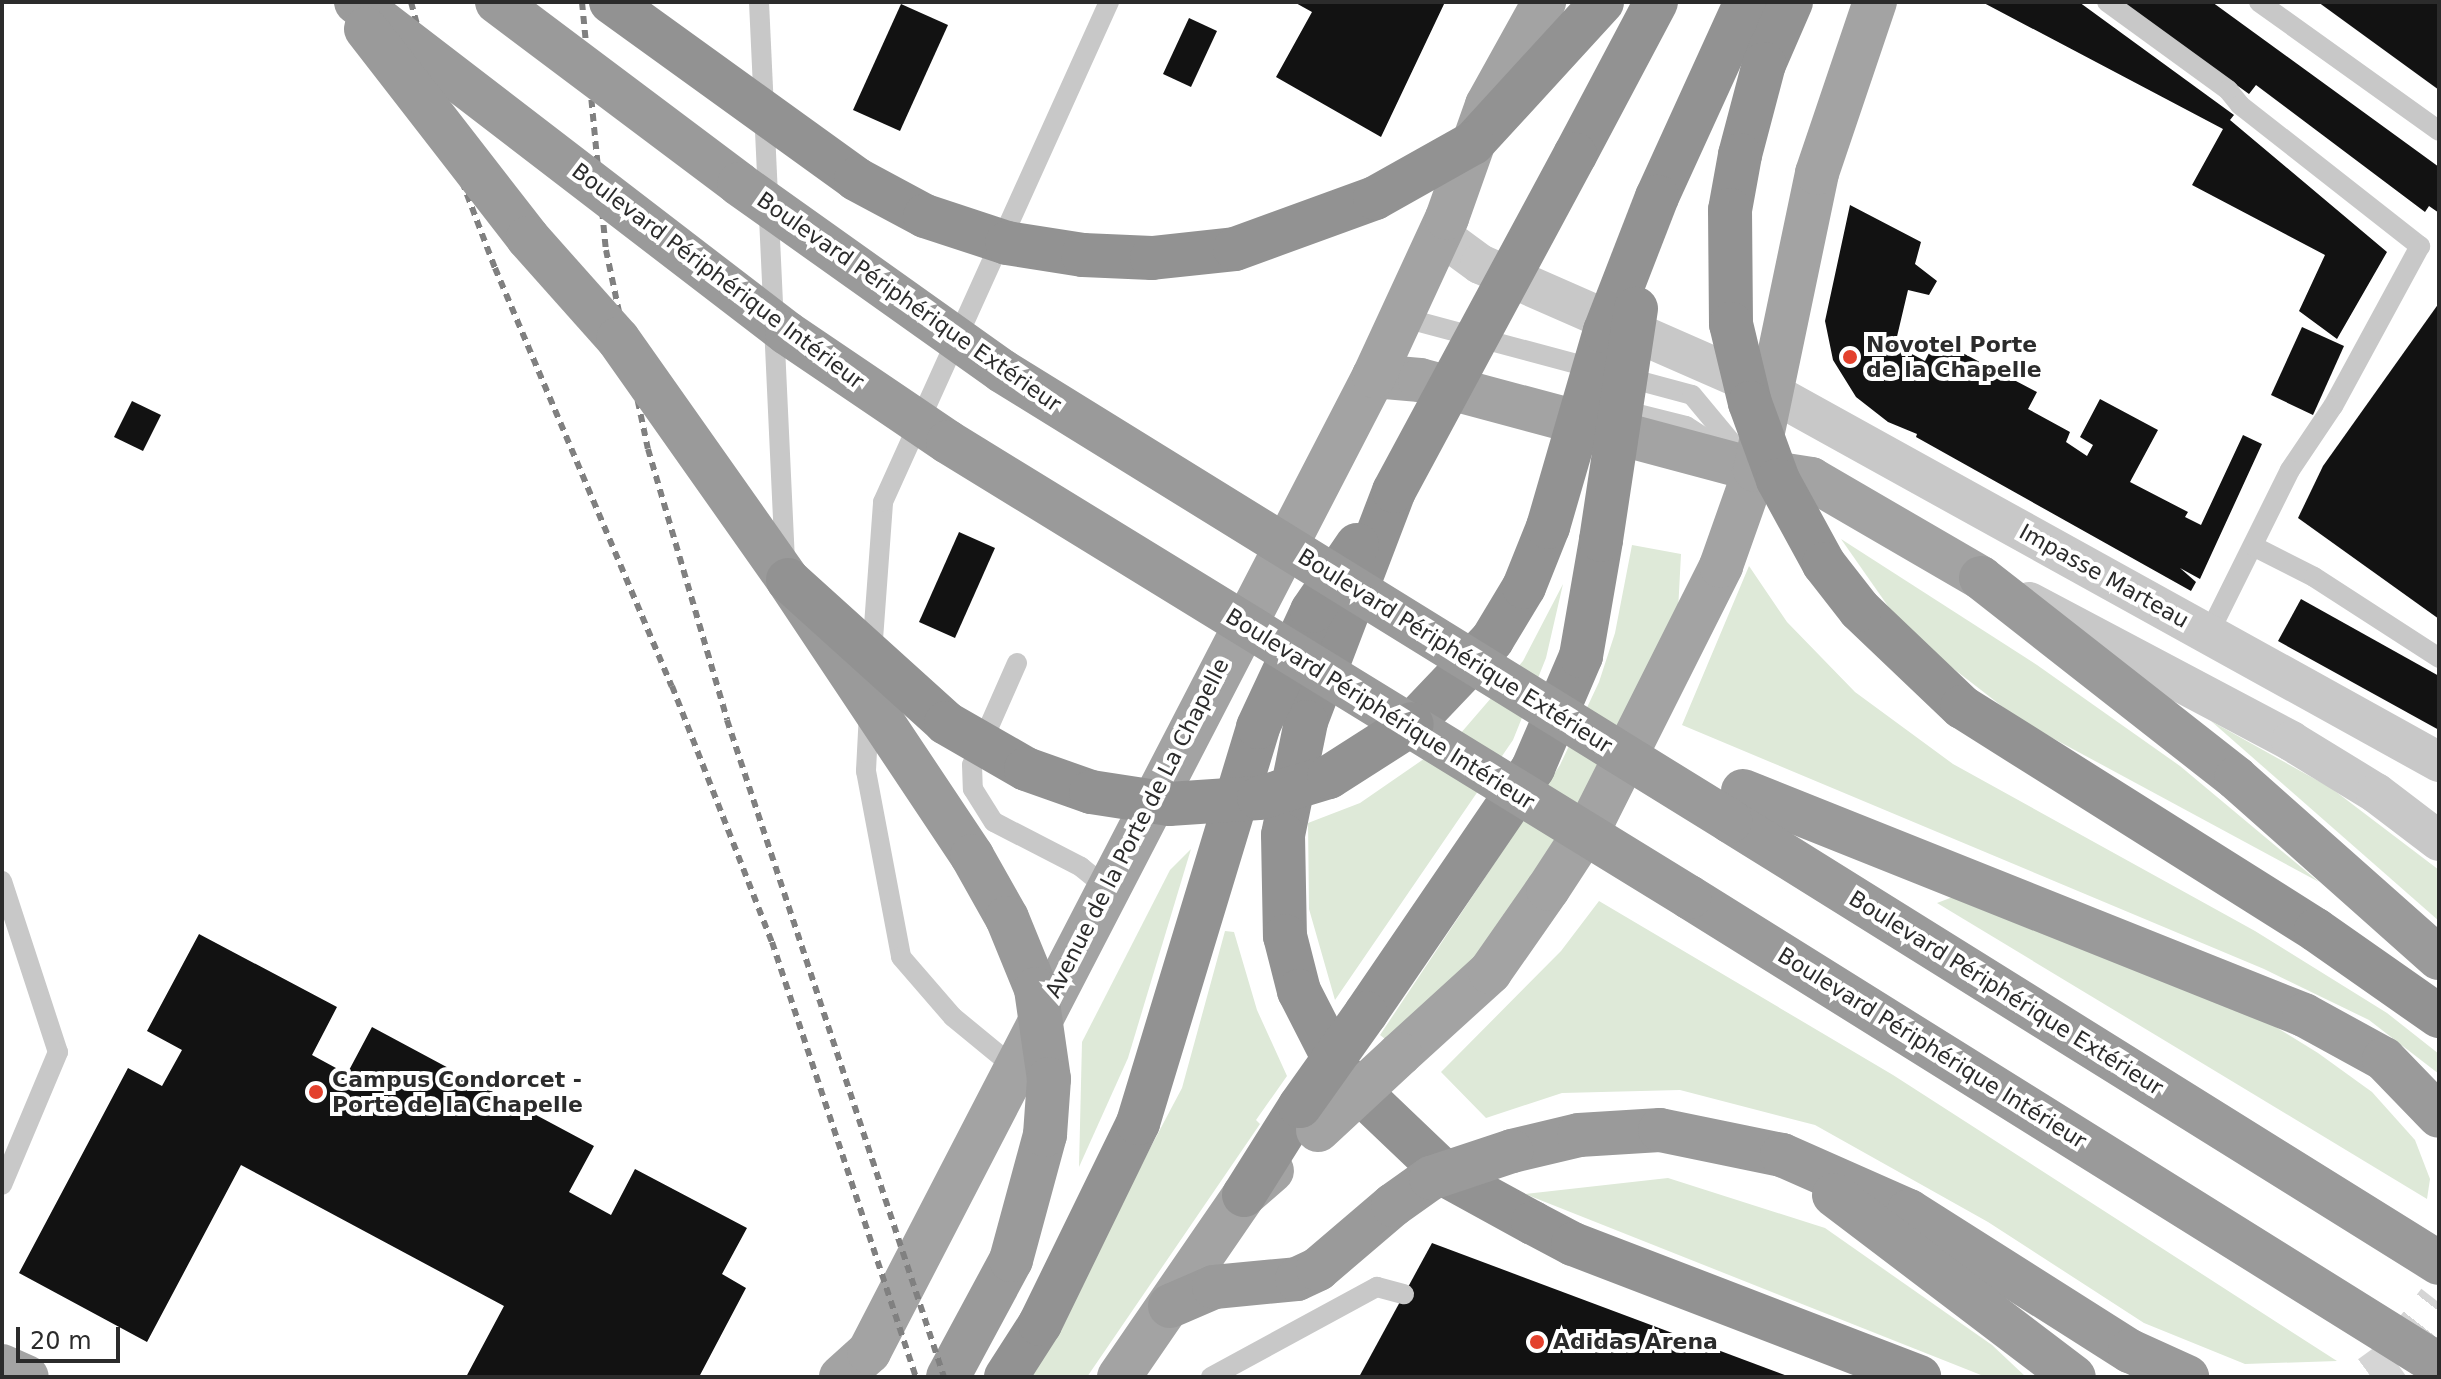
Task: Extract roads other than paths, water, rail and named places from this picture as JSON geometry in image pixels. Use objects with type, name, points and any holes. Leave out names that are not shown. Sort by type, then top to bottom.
[{"type":"highway","points":[[346,2],[528,238],[618,339],[788,580],[972,856],[1022,952],[1039,1002],[1048,1064],[1039,1171],[1011,1260],[948,1377]]},
{"type":"highway","name":"Boulevard Périphérique Intérieur","points":[[356,2],[787,333],[948,442],[1689,897],[2439,1365]]},
{"type":"highway","name":"Boulevard Périphérique Extérieur","points":[[497,2],[739,184],[1002,371],[1570,721],[1737,806],[2439,1263]]},
{"type":"highway","points":[[611,2],[856,179],[925,216],[1007,243],[1083,255],[1152,258],[1235,249],[1375,198],[1473,143],[1602,2]]},
{"type":"highway","points":[[1006,1377],[1040,1324],[1138,1123],[1258,727],[1312,611],[1394,491],[1656,2]]},
{"type":"highway","points":[[788,580],[946,723],[1026,769],[1091,792],[1169,804],[1259,798],[1329,777],[1412,724],[1492,640],[1524,587],[1548,527],[1609,318],[1657,197],[1746,2]]},
{"type":"highway","points":[[1791,2],[1764,64],[1730,210],[1731,324],[1750,403],[1778,480],[1824,564],[1860,610],[1962,707],[2316,930],[2439,1016]]},
{"type":"highway","points":[[1244,1195],[1309,1118],[1366,1013],[1539,755],[1581,656],[1601,540],[1613,436],[1657,197]]},
{"type":"highway","points":[[1394,491],[1306,722],[1283,835],[1285,936],[1299,991],[1342,1075],[1449,1177],[1573,1244],[1919,1377]]},
{"type":"highway","points":[[1981,578],[2236,778],[2439,958]]},
{"type":"highway","points":[[1737,806],[2316,1020],[2384,1059],[2439,1116]]},
{"type":"highway","points":[[1170,1306],[1214,1287],[1297,1279],[1318,1269],[1393,1205],[1431,1178],[1512,1151],[1579,1135],[1660,1130],[1782,1155],[1909,1211],[2130,1351],[2187,1377]]},
{"type":"highway","points":[[1782,1155],[2074,1377]]},
{"type":"main road","name":"Avenue de la Porte de La Chapelle","points":[[859,1369],[1387,348],[1448,211],[1487,105],[1544,2]]},
{"type":"main road","points":[[1309,1118],[1400,1054],[1490,972],[1595,817],[1676,664],[1721,566],[1755,470],[1817,173],[1875,2]]},
{"type":"main road","points":[[1387,348],[1420,380],[1755,470],[1811,479],[1981,578]]},
{"type":"main road","points":[[1119,1377],[1244,1195]]},
{"type":"main road","points":[[2,1366],[27,1377]]},
{"type":"street","name":"Impasse Marteau","points":[[1448,211],[1480,264],[1773,375],[2209,633],[2439,762]]},
{"type":"street","points":[[1981,578],[2132,652],[2291,741],[2376,793],[2439,841]]},
{"type":"lane","points":[[759,2],[788,611],[808,647],[871,658]]},
{"type":"lane","points":[[1015,1068],[953,1017],[901,957],[866,771],[883,502],[1109,2]]},
{"type":"lane","points":[[2107,2],[2228,90],[2240,105],[2420,246],[2333,406],[2290,470],[2209,633]]},
{"type":"lane","points":[[2259,2],[2439,131]]},
{"type":"lane","points":[[1387,348],[1686,426],[1755,470]]},
{"type":"lane","points":[[1387,348],[1692,395],[1755,470]]},
{"type":"lane","points":[[2253,546],[2314,577],[2439,658]]},
{"type":"lane","points":[[1017,663],[972,765],[973,789],[994,822],[1081,867],[1106,887]]},
{"type":"lane","points":[[2,881],[58,1052],[2,1185]]},
{"type":"lane","points":[[1211,1377],[1377,1287],[1404,1294]]},
{"type":"tunnel","points":[[2371,1377],[2394,1360],[2439,1302]]},
{"type":"railway","points":[[411,2],[452,155],[495,268],[672,686],[772,942],[916,1377]]},
{"type":"railway","points":[[582,2],[606,250],[648,449],[727,720],[944,1377]]},
{"type":"place","name":"Novotel Porte de la Chapelle","points":[[1850,357]]},
{"type":"place","name":"Campus Condorcet - Porte de la Chapelle","points":[[316,1092]]},
{"type":"place","name":"Adidas Arena","points":[[1537,1342]]}]
